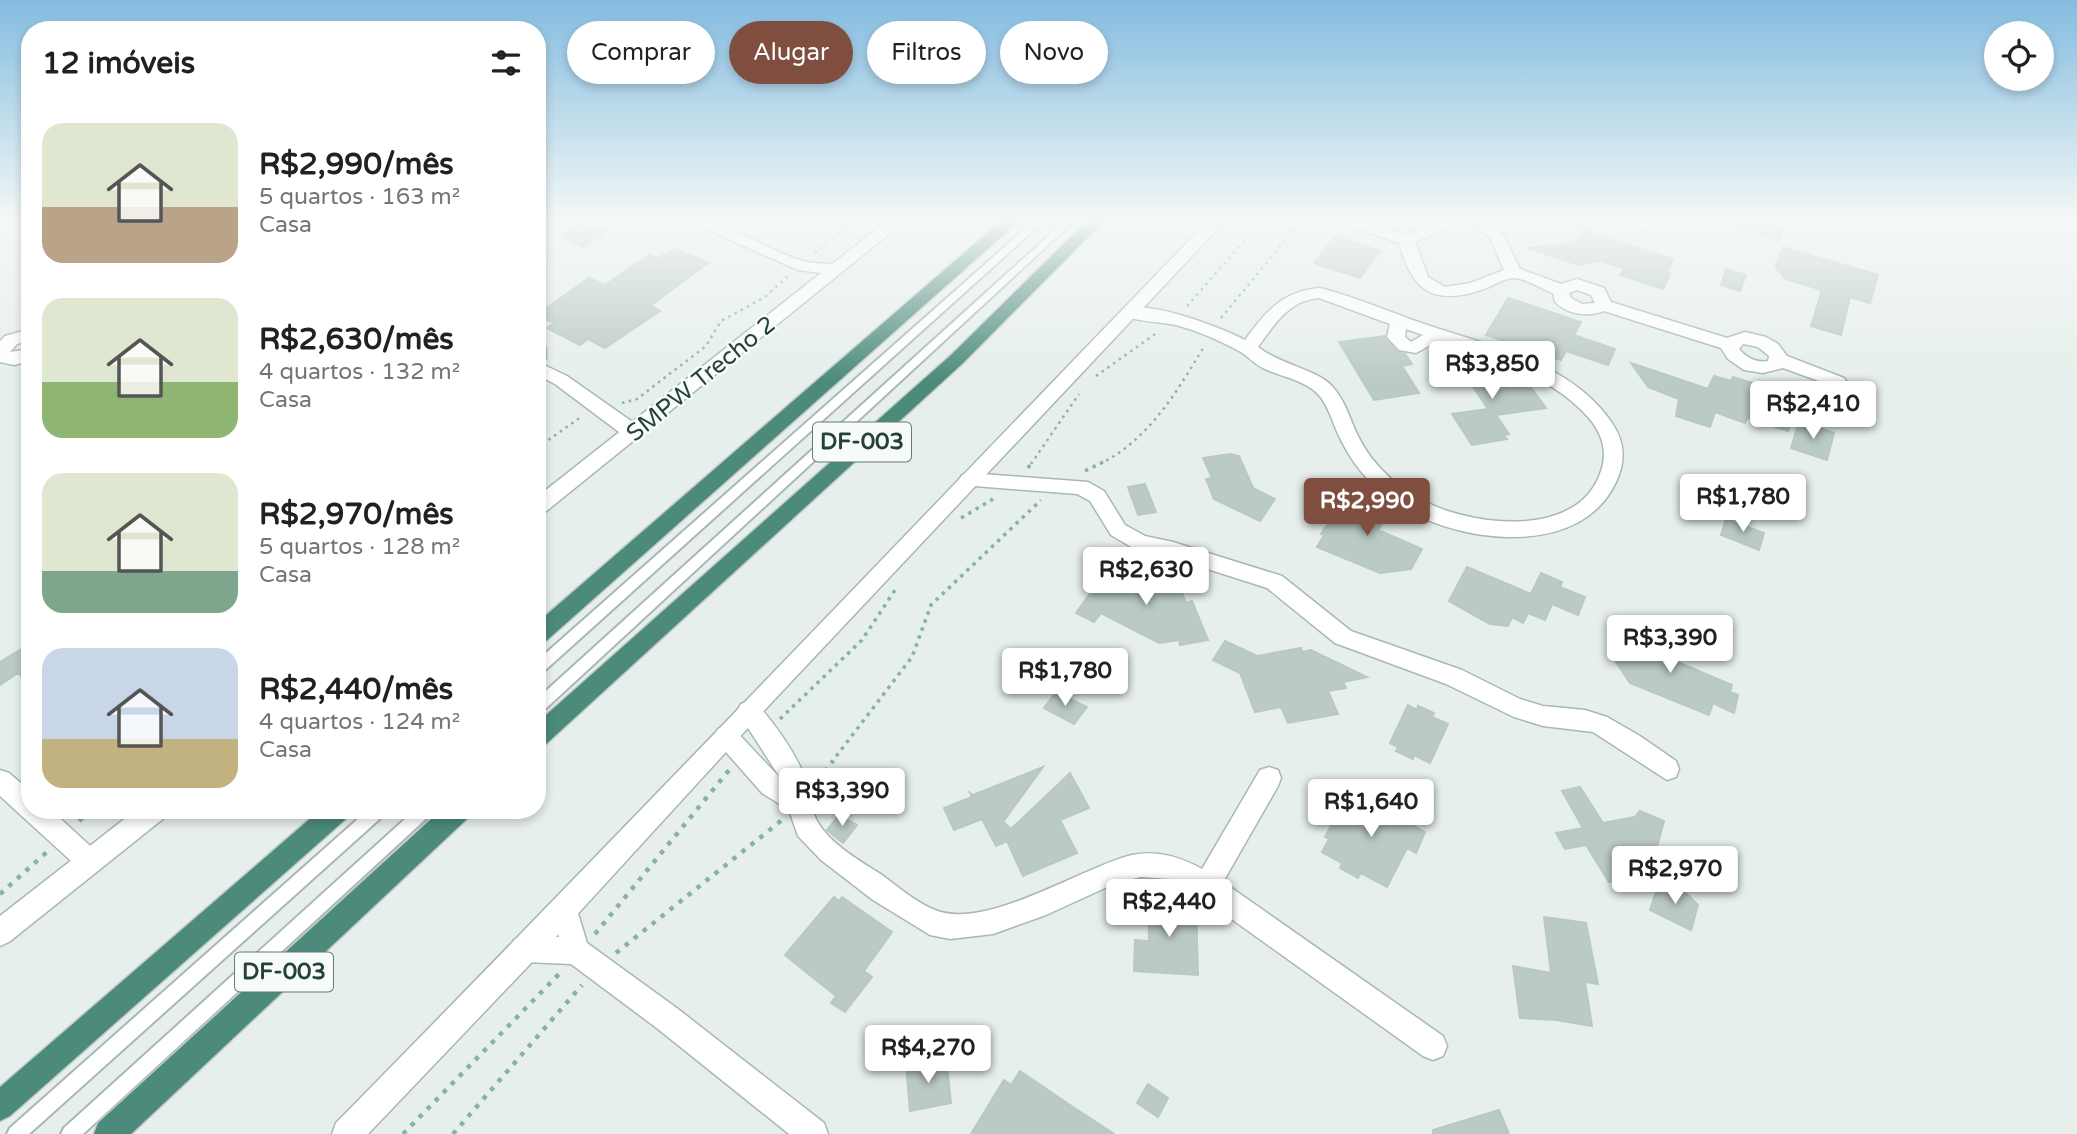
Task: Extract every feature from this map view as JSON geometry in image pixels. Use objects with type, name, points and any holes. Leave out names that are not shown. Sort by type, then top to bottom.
[{"type":"highway","name":"DF-003","points":[[546,628],[951,274]]},
{"type":"highway","name":"DF-003","points":[[546,730],[957,359],[1043,274]]},
{"type":"highway","points":[[0,1106],[328,819]]},
{"type":"highway","name":"DF-003","points":[[109,1134],[449,819]]},
{"type":"street","points":[[809,274],[819,284]]},
{"type":"street","name":"SMPW Trecho 2","points":[[546,501],[831,274]]},
{"type":"street","points":[[347,1134],[565,909],[749,711],[1166,274]]},
{"type":"street","points":[[1419,274],[1426,285],[1442,293],[1469,290],[1508,274]]},
{"type":"street","points":[[1518,274],[1561,290],[1570,285],[1584,286],[1598,292],[1604,300],[1603,304]]},
{"type":"street","points":[[1561,290],[1561,298],[1565,303],[1578,309],[1593,310],[1603,304],[1730,345]]},
{"type":"street","points":[[1147,294],[1170,317]]},
{"type":"street","points":[[1129,313],[1170,317],[1212,332],[1248,348],[1272,366],[1309,380],[1327,391],[1356,450],[1401,499],[1429,514],[1499,530],[1534,527],[1577,515],[1595,498],[1610,477],[1614,452],[1606,429],[1589,407],[1553,377],[1436,333],[1326,295],[1301,294],[1287,300],[1275,312],[1248,348]]},
{"type":"street","points":[[21,337],[11,340],[0,353],[6,359],[21,357]]},
{"type":"street","points":[[1730,345],[1738,339],[1762,342],[1775,351],[1779,360],[1838,382]]},
{"type":"street","points":[[1730,345],[1733,355],[1746,364],[1763,368],[1776,364],[1779,360]]},
{"type":"street","points":[[546,372],[603,408],[634,433]]},
{"type":"street","points":[[969,480],[1081,486],[1092,492],[1118,530],[1140,543],[1173,550],[1274,582],[1289,591],[1327,627],[1343,637],[1454,677],[1514,707],[1543,716],[1599,724],[1632,743],[1667,769]]},
{"type":"street","points":[[749,711],[767,732],[797,787],[806,826],[833,855],[930,922],[946,928],[970,928],[1128,866],[1169,867],[1207,886],[1433,1046]]},
{"type":"street","points":[[726,736],[777,792],[787,800],[799,803]]},
{"type":"street","points":[[1207,886],[1269,778]]},
{"type":"street","points":[[0,780],[21,799]]},
{"type":"street","points":[[43,819],[90,862]]},
{"type":"street","points":[[0,933],[144,819]]},
{"type":"street","points":[[565,909],[584,957]]},
{"type":"street","points":[[524,949],[584,957],[668,1019],[813,1134]]},
{"type":"lane","points":[[546,661],[981,274]]},
{"type":"lane","points":[[546,700],[1012,274]]},
{"type":"lane","points":[[16,1134],[369,819]]},
{"type":"lane","points":[[70,1134],[415,819]]},
{"type":"path","points":[[546,442],[585,414],[638,399],[706,346],[721,321],[765,297],[793,274]]},
{"type":"path","points":[[1087,382],[1170,317],[1211,274]]},
{"type":"path","points":[[403,1134],[584,957],[799,803],[912,657],[931,605],[1058,484],[1121,453],[1168,406],[1225,311],[1256,274]]},
{"type":"path","points":[[960,519],[991,502],[1035,461],[1079,393]]},
{"type":"path","points":[[767,732],[862,640],[901,582]]},
{"type":"path","points":[[453,1134],[584,957],[745,754]]},
{"type":"building","points":[[621,274],[693,274],[650,306],[660,311],[605,348],[588,339],[580,345],[547,328],[554,323],[546,319],[546,309],[589,278],[605,285]]},
{"type":"building","points":[[1347,274],[1363,274],[1360,278]]},
{"type":"building","points":[[1621,274],[1670,274],[1663,289]]},
{"type":"building","points":[[1724,274],[1746,275],[1740,291],[1721,285]]},
{"type":"building","points":[[1781,274],[1878,275],[1870,303],[1850,297],[1841,335],[1811,326],[1822,290],[1786,279]]},
{"type":"building","points":[[1508,298],[1581,322],[1574,335],[1615,349],[1608,365],[1566,351],[1561,360],[1486,335]]},
{"type":"building","points":[[1385,336],[1397,352],[1405,354],[1412,364],[1402,366],[1419,393],[1374,400],[1339,342]]},
{"type":"building","points":[[1473,356],[1496,364],[1517,388],[1528,386],[1546,408],[1496,415],[1509,434],[1504,435],[1507,439],[1472,445],[1452,414],[1488,409],[1455,360]]},
{"type":"building","points":[[1631,363],[1708,389],[1714,376],[1731,381],[1733,377],[1768,388],[1764,398],[1795,409],[1788,431],[1747,418],[1745,423],[1715,412],[1710,427],[1676,416],[1679,399],[1648,387]]},
{"type":"building","points":[[1799,421],[1834,433],[1827,460],[1791,448]]},
{"type":"building","points":[[1230,454],[1239,456],[1253,488],[1275,499],[1260,521],[1214,499],[1206,479],[1212,478],[1203,458]]},
{"type":"building","points":[[1145,484],[1156,512],[1138,515],[1128,487]]},
{"type":"building","points":[[1346,496],[1360,502],[1363,498],[1391,510],[1378,530],[1422,549],[1411,569],[1380,573],[1317,547],[1324,535],[1321,534]]},
{"type":"building","points":[[1726,519],[1764,533],[1759,550],[1721,535]]},
{"type":"building","points":[[1467,567],[1531,594],[1541,573],[1562,582],[1560,587],[1585,597],[1578,615],[1552,604],[1545,620],[1528,613],[1523,623],[1512,617],[1508,626],[1490,624],[1449,601]]},
{"type":"building","points":[[1146,570],[1148,574],[1161,571],[1165,582],[1177,580],[1186,603],[1192,601],[1208,640],[1180,645],[1179,640],[1159,643],[1101,613],[1094,622],[1076,613],[1105,573],[1113,576]]},
{"type":"building","points":[[1649,631],[1668,658],[1732,685],[1730,692],[1738,695],[1734,713],[1713,703],[1709,715],[1630,683],[1610,653],[1623,651],[1615,638]]},
{"type":"building","points":[[1225,641],[1257,656],[1301,648],[1302,652],[1311,650],[1367,677],[1343,682],[1346,688],[1328,691],[1338,714],[1288,723],[1281,707],[1255,712],[1240,673],[1213,660]]},
{"type":"building","points":[[21,649],[21,676],[18,673],[0,685],[0,662]]},
{"type":"building","points":[[1056,692],[1087,707],[1074,724],[1044,708]]},
{"type":"building","points":[[1408,705],[1417,710],[1418,706],[1434,713],[1432,717],[1448,724],[1430,763],[1414,755],[1413,759],[1396,751],[1398,747],[1390,743]]},
{"type":"building","points":[[1043,767],[1003,822],[1011,829],[1070,773],[1089,808],[1060,820],[1077,853],[1023,876],[1007,841],[996,846],[982,819],[954,830],[944,808],[972,797],[970,793],[973,795]]},
{"type":"building","points":[[1580,787],[1603,823],[1635,817],[1640,811],[1664,821],[1647,883],[1627,888],[1622,879],[1609,882],[1586,845],[1565,849],[1556,833],[1583,828],[1562,791]]},
{"type":"building","points":[[1356,788],[1396,813],[1394,816],[1425,832],[1416,853],[1407,848],[1387,887],[1361,873],[1358,878],[1340,868],[1342,863],[1322,852],[1329,839],[1325,837],[1335,818],[1339,820]]},
{"type":"building","points":[[839,815],[857,825],[843,843],[827,830]]},
{"type":"building","points":[[1670,885],[1687,894],[1698,905],[1691,930],[1650,910],[1658,886]]},
{"type":"building","points":[[834,897],[839,901],[842,897],[892,932],[864,971],[872,977],[845,1012],[831,1003],[836,996],[785,955]]},
{"type":"building","points":[[1148,899],[1196,902],[1198,975],[1134,971],[1135,940],[1149,941]]},
{"type":"building","points":[[1544,917],[1586,923],[1598,984],[1585,982],[1592,1026],[1520,1018],[1513,966],[1551,973]]},
{"type":"building","points":[[937,1059],[937,1068],[947,1066],[951,1103],[910,1111],[906,1064]]},
{"type":"building","points":[[1020,1071],[1114,1134],[971,1134],[1004,1080],[1011,1085]]},
{"type":"building","points":[[1148,1084],[1168,1098],[1158,1117],[1137,1103]]},
{"type":"building","points":[[1499,1110],[1509,1134],[1433,1134],[1433,1130]]}]
